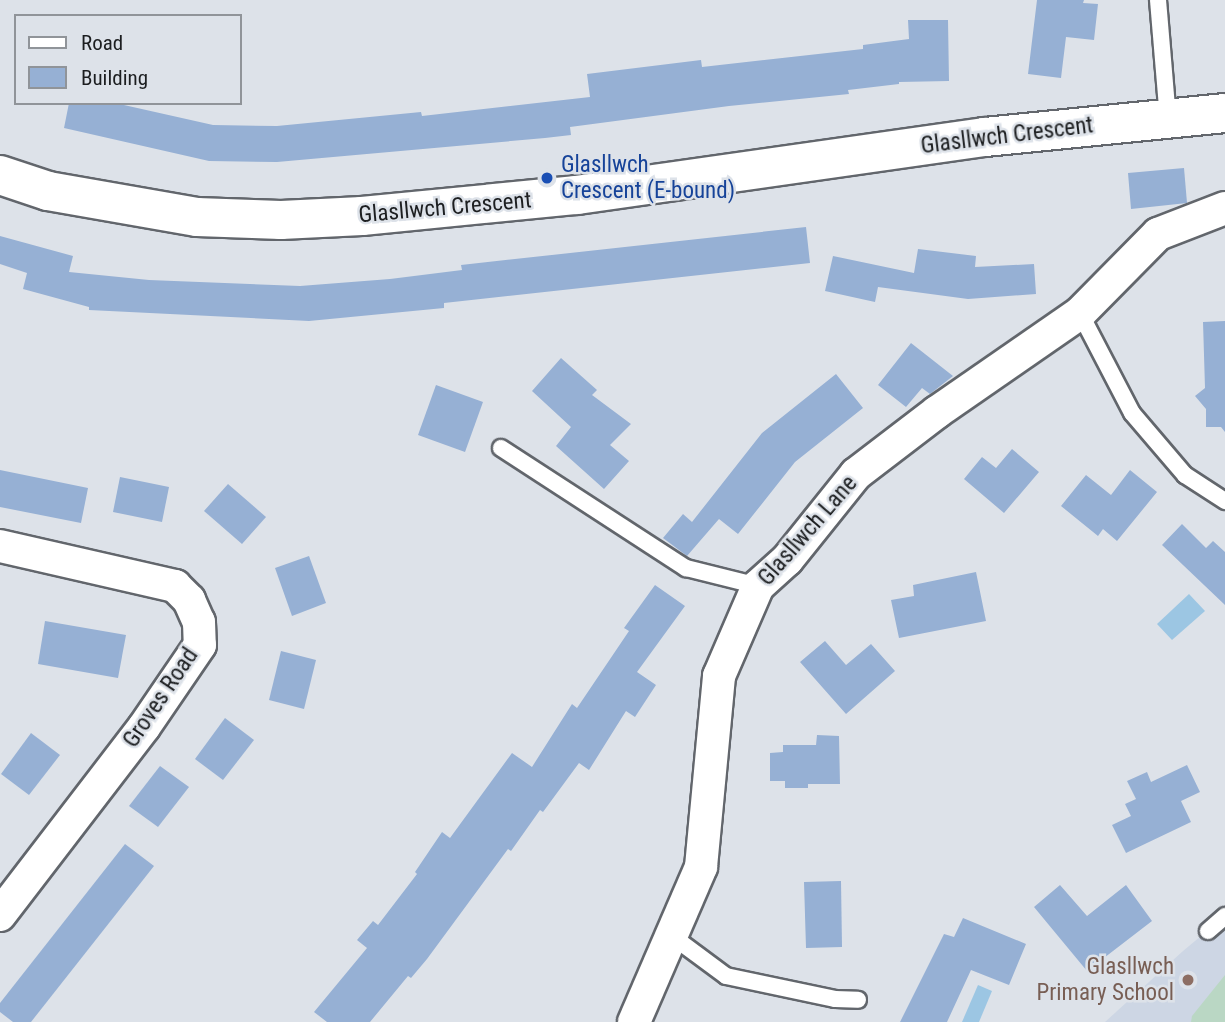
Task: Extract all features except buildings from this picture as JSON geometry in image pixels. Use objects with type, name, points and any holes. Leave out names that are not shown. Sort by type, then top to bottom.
[{"type":"main road","name":"Glasllwch Crescent","points":[[0,175],[48,191],[197,217],[281,220],[362,216],[577,195],[989,137],[1225,113]]},
{"type":"street","name":"Glasllwch Lane","points":[[634,1022],[701,867],[719,676],[758,586],[787,560],[856,474],[937,412],[1080,313],[1158,234],[1225,208]]},
{"type":"street","name":"Groves Road","points":[[0,546],[175,586],[189,600],[199,622],[200,645],[144,727],[0,915]]},
{"type":"lane","points":[[1158,0],[1168,118]]},
{"type":"lane","points":[[1080,313],[1132,413],[1185,475],[1225,501]]},
{"type":"lane","points":[[501,448],[686,568],[758,586]]},
{"type":"lane","points":[[1208,931],[1225,916]]},
{"type":"lane","points":[[672,936],[726,976],[835,999],[858,1000]]},
{"type":"shaded area","name":"Glasllwch Primary School","points":[[1225,916],[1225,1022],[1105,1022],[1183,951]]},
{"type":"green space","points":[[1225,975],[1225,1022],[1191,1022],[1192,1016]]},
{"type":"water","points":[[1189,594],[1205,611],[1172,640],[1157,624]]},
{"type":"water","points":[[978,985],[992,991],[979,1022],[962,1022]]},
{"type":"place","name":"Glasllwch Crescent (E-bound)","points":[[547,178]]},
{"type":"place","name":"Glasllwch Primary School","points":[[1188,980]]}]
